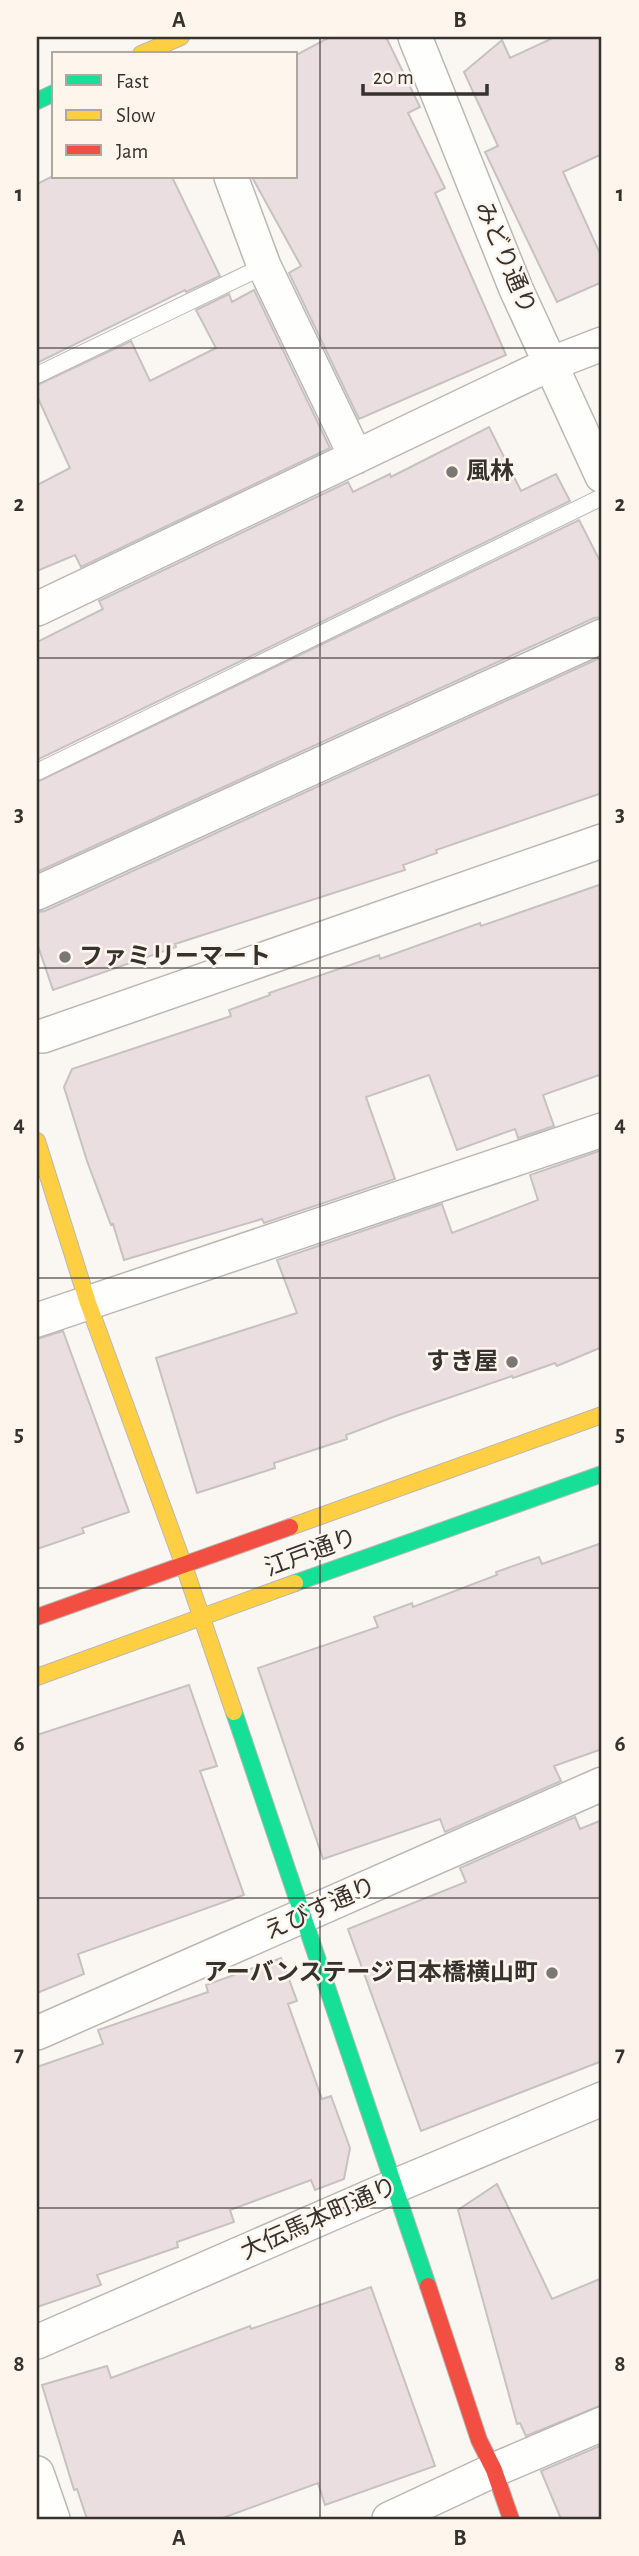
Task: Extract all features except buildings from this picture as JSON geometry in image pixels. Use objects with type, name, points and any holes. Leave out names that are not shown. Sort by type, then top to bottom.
[{"type":"main road","points":[[147,52],[180,41]]},
{"type":"main road","points":[[37,1141],[88,1303],[183,1563],[479,2440],[494,2470],[511,2519]]},
{"type":"main road","name":"江戸通り","points":[[37,1617],[602,1415]]},
{"type":"main road","name":"江戸通り","points":[[37,1677],[602,1474]]},
{"type":"street","name":"みどり通り","points":[[415,37],[516,289],[602,477]]},
{"type":"street","points":[[231,178],[264,266],[356,457]]},
{"type":"street","points":[[37,609],[550,364],[602,344]]},
{"type":"street","points":[[37,893],[602,636]]},
{"type":"street","points":[[37,1035],[69,1027],[602,841]]},
{"type":"street","points":[[37,1320],[602,1130]]},
{"type":"street","name":"えびす通り","points":[[37,2033],[602,1784]]},
{"type":"street","name":"大伝馬本町通り","points":[[37,2342],[602,2099]]},
{"type":"street","points":[[389,2519],[602,2424]]},
{"type":"street","points":[[37,2473],[53,2519]]},
{"type":"lane","points":[[37,375],[264,266]]},
{"type":"lane","points":[[37,772],[602,497]]},
{"type":"traffic: fast","points":[[37,101],[52,94]]},
{"type":"traffic: fast","points":[[295,1583],[602,1474]]},
{"type":"traffic: fast","points":[[234,1712],[428,2286]]},
{"type":"traffic: slow","points":[[146,52],[181,37]]},
{"type":"traffic: slow","points":[[37,1141],[88,1303],[234,1712]]},
{"type":"traffic: slow","points":[[290,1527],[602,1415]]},
{"type":"traffic: slow","points":[[37,1677],[295,1583]]},
{"type":"traffic: jam","points":[[37,1617],[290,1527]]},
{"type":"traffic: jam","points":[[428,2286],[479,2440],[494,2470],[511,2519]]},
{"type":"place","name":"風林","points":[[452,472]]},
{"type":"place","name":"ファミリーマート","points":[[65,957]]},
{"type":"place","name":"すき屋","points":[[512,1362]]},
{"type":"place","name":"アーバンステージ日本橋横山町","points":[[552,1973]]}]
